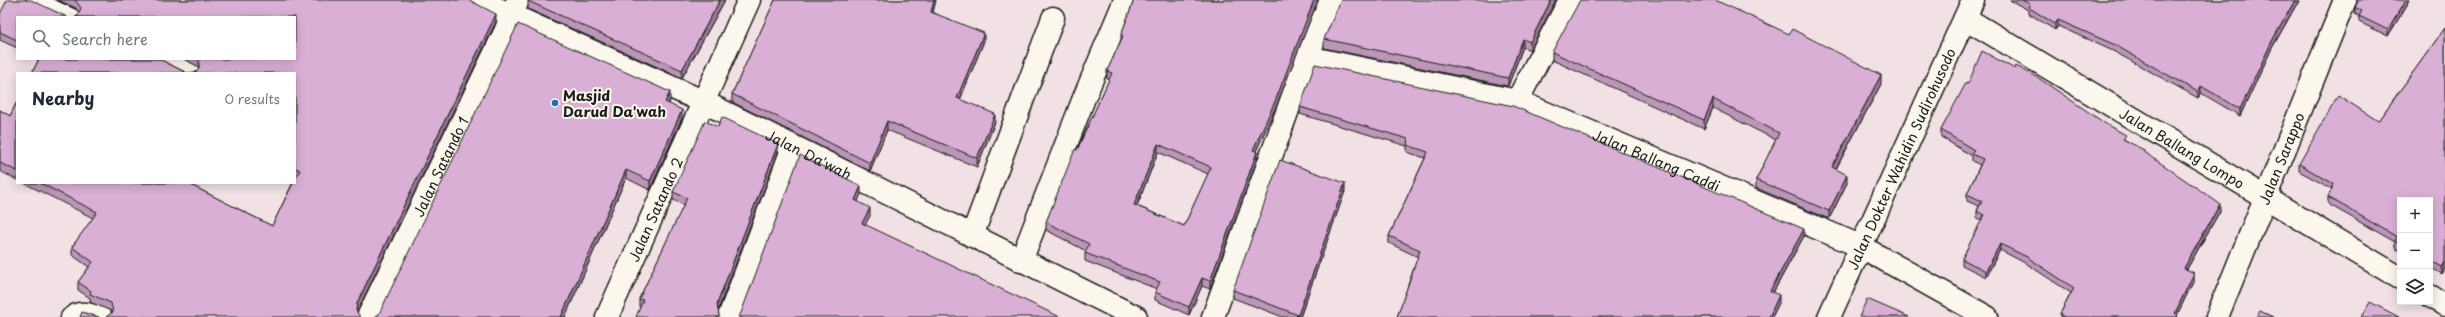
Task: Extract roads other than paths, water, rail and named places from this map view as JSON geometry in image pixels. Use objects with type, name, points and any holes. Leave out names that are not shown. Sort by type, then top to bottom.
[{"type":"street","name":"Jalan Da'wah","points":[[478,0],[515,8],[1136,317]]},
{"type":"street","name":"Jalan Satando 2","points":[[607,317],[702,101],[749,0]]},
{"type":"street","points":[[1022,260],[1084,98],[1124,0]]},
{"type":"street","points":[[1213,317],[1307,57],[1331,0]]},
{"type":"street","points":[[1517,101],[1570,0]]},
{"type":"street","name":"Jalan Sarappo","points":[[2217,317],[2345,0]]},
{"type":"street","name":"Jalan Satando 1","points":[[368,317],[515,8]]},
{"type":"street","name":"Jalan Ballang Lompo","points":[[1969,9],[2264,198],[2397,276]]},
{"type":"street","name":"Jalan Dokter Wahidin Sudirohusodo","points":[[1829,317],[1969,9]]},
{"type":"street","points":[[972,236],[1053,18]]},
{"type":"street","name":"Jalan Ballang Caddi","points":[[1307,57],[1517,101],[1860,246],[1986,317]]},
{"type":"street","points":[[729,317],[793,147]]},
{"type":"street","points":[[2433,298],[2445,304]]},
{"type":"lane","points":[[34,0],[70,16]]},
{"type":"lane","points":[[166,60],[191,72]]},
{"type":"lane","points":[[69,317],[78,312],[88,310],[104,317]]},
{"type":"place","name":"Masjid Darud Da'wah","points":[[555,103]]}]
